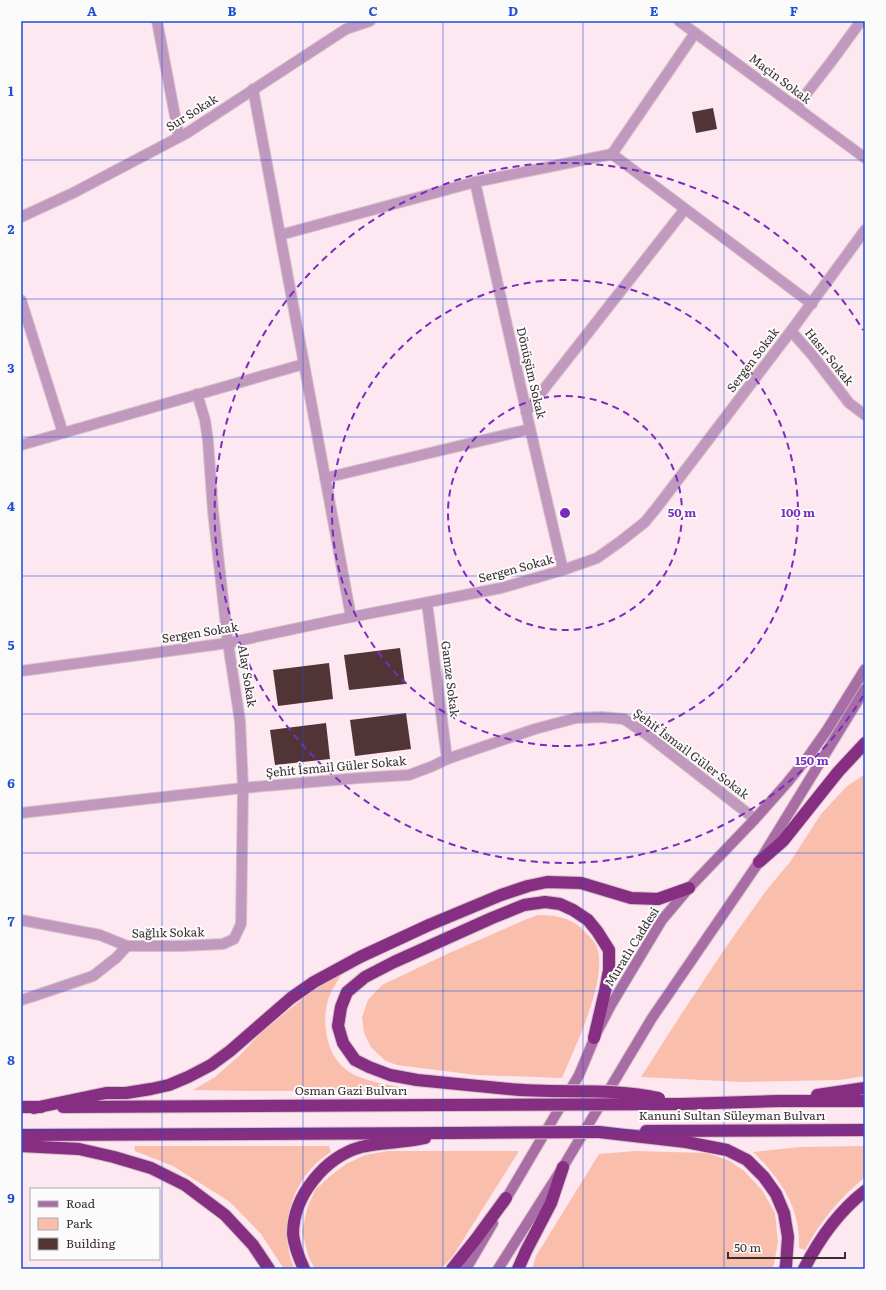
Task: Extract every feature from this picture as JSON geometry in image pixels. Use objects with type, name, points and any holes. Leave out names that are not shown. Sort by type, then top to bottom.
[{"type":"highway","points":[[759,862],[783,841],[838,772],[865,743]]},
{"type":"highway","points":[[34,1108],[106,1093],[126,1093],[151,1089],[168,1085],[188,1077],[211,1065],[230,1051],[291,998],[314,982],[360,957],[429,925],[473,906],[514,891],[547,882],[564,881],[581,883],[631,898],[658,899],[689,888]]},
{"type":"highway","points":[[594,1038],[605,991],[609,950],[588,920],[573,910],[560,904],[545,902],[524,905],[492,918],[394,962],[365,977],[347,992],[341,1007],[338,1026],[343,1043],[355,1060],[369,1068],[390,1075],[417,1080],[525,1091],[588,1090],[622,1093],[654,1097],[682,1104]]},
{"type":"highway","points":[[778,1101],[865,1088]]},
{"type":"highway","name":"Kanuni Sultan Süleyman Bulvarı","points":[[682,1104],[778,1101],[865,1101]]},
{"type":"highway","name":"Osman Gazi Bulvarı","points":[[21,1108],[682,1104]]},
{"type":"highway","name":"Kanuni Sultan Süleyman Bulvarı","points":[[599,1132],[865,1130]]},
{"type":"highway","points":[[21,1135],[599,1132],[686,1142],[726,1150],[746,1160],[764,1177],[776,1194],[784,1213],[788,1237],[785,1269]]},
{"type":"highway","points":[[304,1269],[298,1258],[293,1234],[296,1213],[307,1188],[324,1167],[341,1155],[360,1147],[411,1141],[450,1133]]},
{"type":"highway","points":[[21,1146],[79,1149],[151,1168],[185,1185],[225,1215],[253,1245],[269,1269]]},
{"type":"highway","points":[[518,1269],[526,1251],[552,1204],[563,1167]]},
{"type":"highway","points":[[804,1269],[819,1242],[829,1228],[844,1210],[865,1191]]},
{"type":"highway","points":[[452,1269],[506,1198]]},
{"type":"main road","name":"Muratlı Caddesi","points":[[466,1269],[486,1236],[506,1198],[580,1075],[594,1038],[611,1005],[662,920],[689,888],[756,819],[808,757],[827,730],[865,669]]},
{"type":"main road","points":[[498,1269],[563,1167],[652,1018],[759,862],[865,689]]},
{"type":"street","points":[[157,21],[179,137]]},
{"type":"street","name":"Sur Sokak","points":[[21,217],[73,193],[179,137],[346,29],[370,21]]},
{"type":"street","name":"Maçin Sokak","points":[[679,21],[865,158]]},
{"type":"street","points":[[796,107],[832,62],[861,21]]},
{"type":"street","points":[[280,235],[475,182],[612,154],[695,33]]},
{"type":"street","points":[[253,89],[351,617]]},
{"type":"street","points":[[612,154],[812,304]]},
{"type":"street","name":"Dönüşüm Sokak","points":[[475,182],[563,570]]},
{"type":"street","points":[[526,412],[685,209]]},
{"type":"street","name":"Sergen Sokak","points":[[21,672],[228,643],[501,588],[563,570],[597,558],[644,522],[658,506],[812,304],[865,230]]},
{"type":"street","points":[[21,300],[63,433]]},
{"type":"street","name":"Hasır Sokak","points":[[791,331],[813,356],[849,403],[865,415]]},
{"type":"street","points":[[21,445],[304,364]]},
{"type":"street","name":"Alay Sokak","points":[[197,394],[208,441],[213,511],[228,643],[240,721],[243,788],[241,924],[234,938]]},
{"type":"street","points":[[325,478],[530,429]]},
{"type":"street","name":"Gamze Sokak","points":[[427,602],[447,759]]},
{"type":"street","name":"Şehit İsmail Güler Sokak","points":[[21,813],[243,788],[409,775],[434,766],[447,759],[535,730],[576,718],[600,717],[624,719],[646,734],[756,819]]},
{"type":"street","points":[[21,920],[100,935],[128,946]]},
{"type":"street","name":"Sağlık Sokak","points":[[21,1000],[31,998],[93,976],[116,958],[128,946],[223,944],[234,938]]},
{"type":"green space","points":[[865,774],[865,1076],[840,1080],[742,1082],[641,1077],[726,947],[765,892],[790,862],[821,814],[846,787]]},
{"type":"green space","points":[[538,915],[570,920],[580,927],[592,939],[597,947],[599,961],[598,977],[594,995],[582,1031],[562,1078],[476,1075],[397,1065],[386,1061],[371,1047],[364,1033],[362,1017],[368,1000],[382,985],[447,954]]},
{"type":"green space","points":[[344,971],[331,992],[326,1010],[326,1030],[335,1058],[346,1070],[353,1074],[369,1080],[401,1087],[400,1091],[193,1090],[215,1077],[240,1055],[261,1033],[307,995]]},
{"type":"green space","points":[[134,1146],[329,1146],[331,1152],[318,1162],[307,1174],[298,1188],[291,1204],[287,1237],[289,1253],[295,1269],[284,1269],[261,1234],[230,1202],[173,1166],[135,1151]]},
{"type":"green space","points":[[865,1146],[865,1177],[831,1210],[817,1229],[805,1250],[799,1248],[799,1233],[787,1195],[772,1172],[753,1152],[801,1147]]},
{"type":"green space","points":[[388,1151],[519,1151],[453,1256],[441,1269],[315,1269],[309,1258],[302,1232],[307,1209],[315,1190],[346,1164],[365,1155]]},
{"type":"green space","points":[[635,1151],[707,1153],[728,1160],[743,1170],[762,1190],[775,1213],[778,1242],[773,1269],[532,1269],[536,1256],[599,1154]]},
{"type":"building","points":[[713,108],[717,129],[696,133],[692,112]]},
{"type":"building","points":[[400,648],[405,684],[349,690],[344,655]]},
{"type":"building","points":[[329,663],[333,699],[278,706],[273,670]]},
{"type":"building","points":[[406,713],[411,749],[355,756],[350,720]]},
{"type":"building","points":[[326,723],[330,759],[275,765],[270,730]]}]
